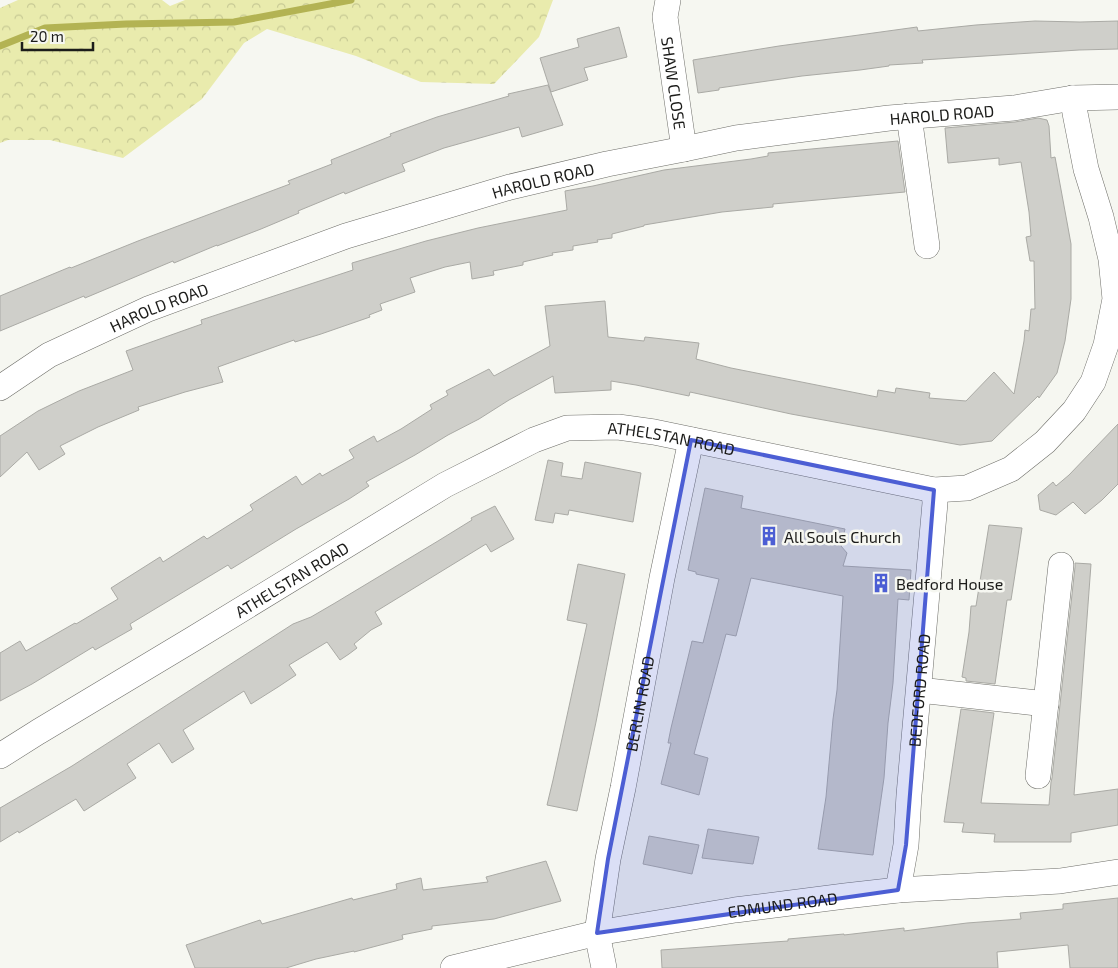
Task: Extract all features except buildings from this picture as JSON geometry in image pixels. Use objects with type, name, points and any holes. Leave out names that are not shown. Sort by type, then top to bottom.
[{"type":"street","name":"SHAW CLOSE","points":[[666,8],[684,150]]},
{"type":"street","name":"HAROLD ROAD","points":[[0,388],[50,355],[148,309],[346,236],[510,187],[607,164],[736,138],[889,118],[1014,108],[1073,98],[1118,97]]},
{"type":"street","name":"ATHELSTAN ROAD","points":[[0,756],[445,485],[534,440],[567,428],[618,427],[654,432],[934,490],[967,488],[1011,469],[1045,442],[1074,411],[1092,382],[1106,345],[1115,299],[1111,259],[1101,217],[1086,169],[1073,98]]},
{"type":"street","points":[[909,116],[927,246]]},
{"type":"street","name":"BERLIN ROAD","points":[[604,968],[597,933],[608,859],[662,578],[691,440]]},
{"type":"street","name":"BEDFORD ROAD","points":[[898,890],[906,845],[935,504],[934,490]]},
{"type":"street","points":[[1038,776],[1061,565]]},
{"type":"street","points":[[919,690],[1046,704]]},
{"type":"street","name":"EDMUND ROAD","points":[[453,968],[597,933],[735,910],[898,890],[1060,881],[1118,872]]},
{"type":"highlighted area","points":[[691,440],[934,490],[906,845],[898,890],[597,933],[608,859]]},
{"type":"green space","points":[[18,0],[162,0],[170,6],[185,0],[553,0],[539,37],[494,84],[421,82],[356,56],[267,29],[244,43],[202,99],[123,158],[50,140],[8,140],[0,143],[0,8]]},
{"type":"waterway","points":[[0,46],[45,28],[234,22],[351,0]]},
{"type":"place","name":"All Souls Church","points":[[769,536]]},
{"type":"place","name":"Bedford House","points":[[881,583]]}]
